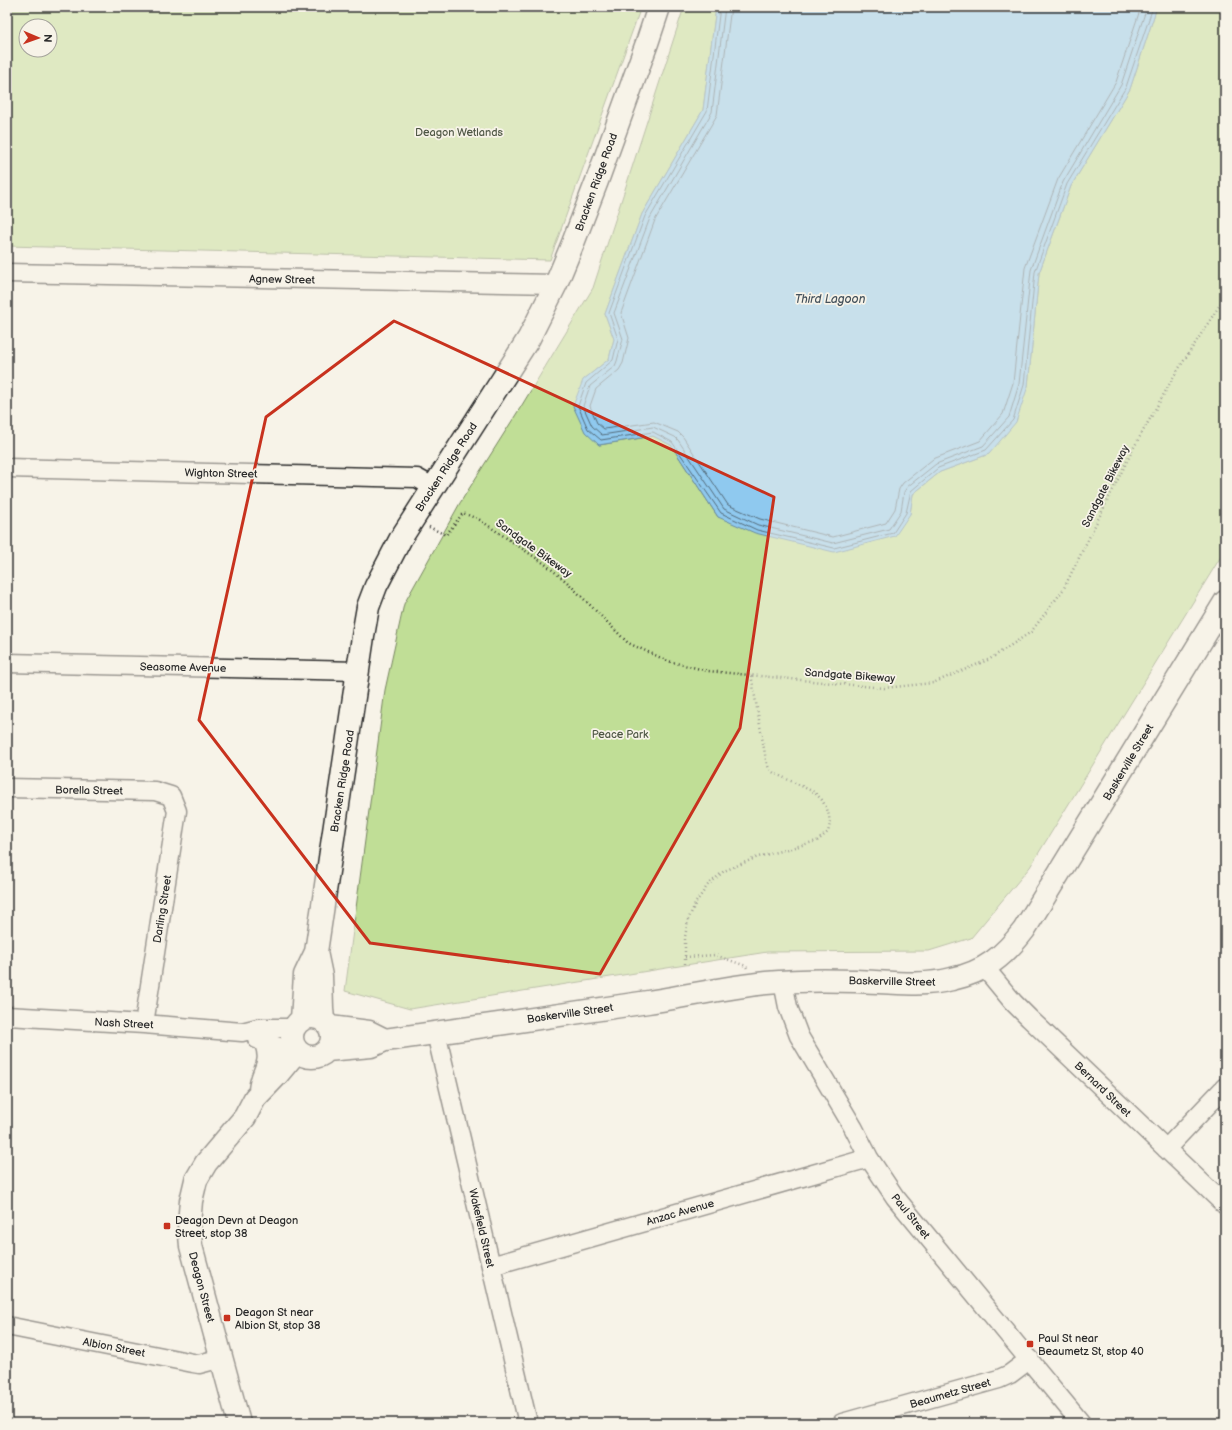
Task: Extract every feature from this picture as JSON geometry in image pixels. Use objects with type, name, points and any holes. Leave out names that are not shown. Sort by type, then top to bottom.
[{"type":"main road","name":"Bracken Ridge Road","points":[[316,952],[321,976],[322,1008],[332,1039],[304,1042],[305,975],[316,952],[368,607],[376,586],[401,538],[529,338],[556,284],[574,243],[659,7]]},
{"type":"main road","name":"Baskerville Street","points":[[304,1042],[372,1046],[385,1040],[744,986],[816,980],[912,983],[936,982],[968,975],[985,968],[1011,947],[1024,930],[1225,602]]},
{"type":"main road","points":[[304,1042],[313,1016],[326,1024],[369,1032],[385,1040]]},
{"type":"main road","name":"Deagon Street","points":[[239,1423],[191,1246],[188,1224],[190,1201],[196,1180],[206,1163],[246,1117],[255,1098],[277,1075],[304,1042]]},
{"type":"main road","name":"Deagon Street","points":[[246,1117],[263,1110],[305,1067],[304,1042]]},
{"type":"main road","points":[[260,1093],[261,1081],[267,1070],[269,1062],[266,1043]]},
{"type":"street","name":"Agnew Street","points":[[7,273],[556,284]]},
{"type":"street","name":"Wighton Street","points":[[7,468],[417,478],[434,487]]},
{"type":"street","name":"Seasome Avenue","points":[[7,663],[358,671]]},
{"type":"street","name":"Borella Street","points":[[7,788],[155,791],[171,796]]},
{"type":"street","name":"Darling Street","points":[[144,1024],[177,811],[171,796]]},
{"type":"street","name":"Bernard Street","points":[[985,968],[1029,1018],[1225,1205]]},
{"type":"street","name":"Paul Street","points":[[783,982],[788,1007],[799,1036],[853,1127],[868,1158],[895,1198],[1030,1359],[1081,1423]]},
{"type":"street","name":"Nash Street","points":[[7,1016],[144,1024],[242,1032],[258,1028],[304,1042]]},
{"type":"street","name":"Nash Street","points":[[242,1032],[281,1048],[304,1042]]},
{"type":"street","name":"Wakefield Street","points":[[436,1033],[528,1423]]},
{"type":"street","points":[[1166,1149],[1225,1087]]},
{"type":"street","name":"Anzac Avenue","points":[[491,1266],[868,1158]]},
{"type":"street","name":"Albion Street","points":[[7,1326],[199,1364],[222,1358]]},
{"type":"street","name":"Beaumetz Street","points":[[842,1423],[999,1379],[1010,1374],[1030,1359]]},
{"type":"path","name":"Sandgate Bikeway","points":[[427,526],[446,535],[463,513],[480,520],[544,564],[567,582],[628,643],[668,661],[708,671],[884,688],[933,683],[990,660],[1031,632],[1063,590],[1133,449],[1174,376],[1225,297]]},
{"type":"path","points":[[685,964],[685,937],[688,920],[696,902],[708,884],[724,871],[758,857],[817,841],[824,837],[828,832],[830,824],[828,809],[814,792],[774,773],[769,769],[766,760],[751,674]]},
{"type":"path","points":[[685,957],[715,955],[746,966],[747,972]]},
{"type":"highlighted area","points":[[394,321],[774,497],[740,728],[600,974],[370,943],[199,720],[266,417]]},
{"type":"green space","name":"Deagon Wetlands","points":[[7,7],[641,7],[550,260],[7,246]]},
{"type":"green space","name":"Peace Park","points":[[684,7],[716,7],[703,110],[642,214],[605,314],[614,339],[609,359],[583,380],[599,445],[653,436],[671,445],[718,517],[910,514],[913,494],[940,472],[989,454],[1028,386],[1039,273],[1071,186],[1130,89],[1157,7],[1225,7],[1225,550],[1030,867],[971,938],[929,951],[767,952],[410,1009],[345,991],[385,690],[404,604],[460,503],[593,288]]},
{"type":"water","name":"Third Lagoon","points":[[716,7],[1157,7],[1130,89],[1071,186],[1039,273],[1028,386],[1016,422],[989,454],[940,472],[913,494],[910,514],[895,536],[834,552],[755,533],[718,517],[671,445],[653,436],[599,445],[585,432],[573,406],[583,380],[609,359],[614,339],[605,314],[642,214],[703,110]]},
{"type":"place","name":"Deagon Devn at Deagon Street, stop 38","points":[[167,1226]]},
{"type":"place","name":"Deagon St near Albion St, stop 38","points":[[227,1318]]},
{"type":"place","name":"Paul St near Beaumetz St, stop 40","points":[[1030,1344]]}]
